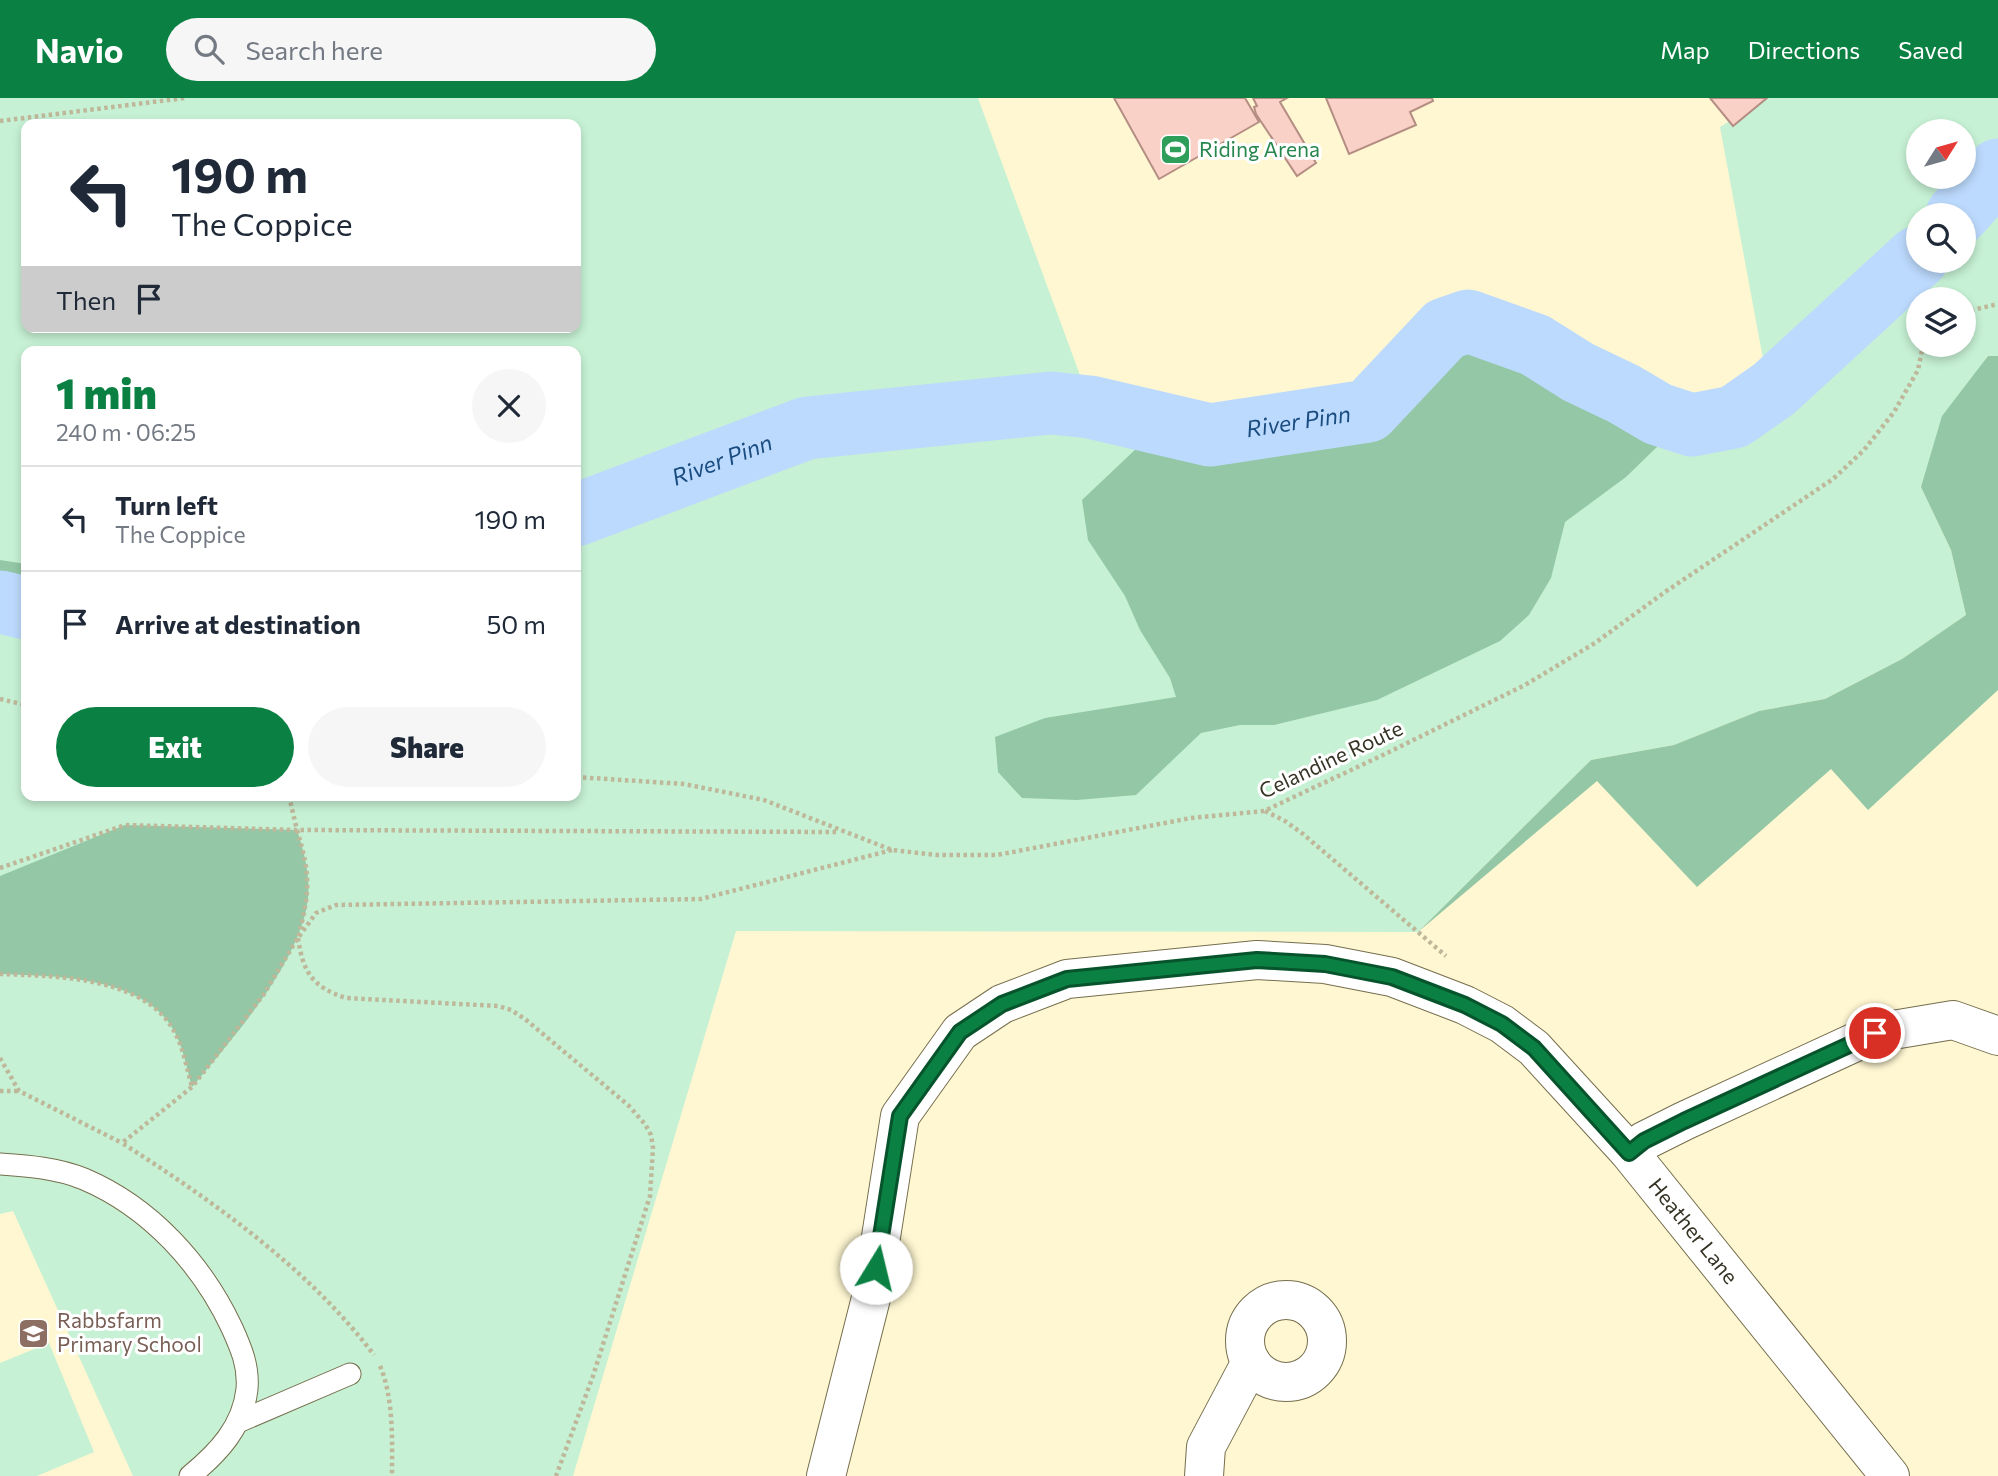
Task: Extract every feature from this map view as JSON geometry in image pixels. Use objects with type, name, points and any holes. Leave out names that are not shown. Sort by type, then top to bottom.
[{"type":"street","name":"Heather Lane","points":[[826,1476],[872,1294],[900,1116],[960,1032],[1002,1004],[1067,979],[1257,960],[1325,964],[1392,977],[1465,1005],[1513,1032],[1534,1048],[1629,1153],[1890,1476]]},
{"type":"street","points":[[1629,1153],[1644,1141],[1684,1121],[1875,1033],[1953,1020],[1998,1036]]},
{"type":"street","points":[[1203,1476],[1206,1447],[1251,1362]]},
{"type":"lane","points":[[0,1164],[51,1168],[106,1190],[131,1205],[166,1234],[198,1269],[224,1312],[244,1356],[247,1389],[238,1422],[225,1444],[190,1476]]},
{"type":"lane","points":[[238,1422],[350,1374]]},
{"type":"path","points":[[0,121],[185,98]]},
{"type":"path","points":[[1976,309],[1998,304]]},
{"type":"path","name":"Celandine Route","points":[[581,777],[684,784],[764,800],[840,832],[892,850],[937,855],[996,855],[1191,818],[1264,811],[1525,685],[1595,643],[1665,592],[1833,480],[1864,450],[1894,412],[1918,370],[1921,357]]},
{"type":"path","points":[[0,699],[21,704]]},
{"type":"path","points":[[290,801],[308,865],[308,899],[298,938],[304,968],[308,974],[335,994],[346,998],[498,1006],[511,1010],[628,1105],[651,1135],[653,1148],[650,1196],[593,1376],[556,1476]]},
{"type":"path","points":[[1264,811],[1303,834],[1418,932]]},
{"type":"path","points":[[0,868],[125,825],[297,830],[840,832]]},
{"type":"path","points":[[122,1143],[192,1087],[264,994],[316,913],[337,905],[701,899],[892,850]]},
{"type":"path","points":[[0,974],[77,978],[135,994],[170,1023],[180,1042],[192,1087]]},
{"type":"path","points":[[0,1058],[19,1091]]},
{"type":"path","points":[[0,1091],[19,1091],[122,1143],[238,1223],[331,1304],[376,1357],[384,1377],[391,1420],[392,1476]]},
{"type":"green space","points":[[0,98],[978,98],[1091,405],[1187,417],[1213,423],[1362,402],[1429,323],[1470,308],[1693,412],[1734,402],[1766,375],[1720,127],[1767,98],[1998,98],[1998,146],[1980,186],[1998,179],[1998,356],[1987,356],[1921,487],[1951,550],[1966,615],[1902,659],[1825,699],[1759,711],[1674,745],[1591,760],[1418,932],[736,931],[573,1476],[133,1476],[13,1211],[0,1214]]},
{"type":"green space","points":[[1470,308],[1693,412],[1626,477],[1565,522],[1551,578],[1529,615],[1500,641],[1377,700],[1274,725],[1240,725],[1201,733],[1136,795],[1077,800],[1022,798],[998,772],[995,737],[1045,718],[1176,697],[1170,678],[1140,630],[1125,596],[1088,540],[1082,500],[1139,446],[1187,417],[1213,423],[1362,402],[1429,323]]},
{"type":"green space","points":[[1988,356],[1998,356],[1998,690],[1868,810],[1831,769],[1697,887],[1597,781],[1418,932],[1591,760],[1674,745],[1759,711],[1825,699],[1902,659],[1966,615],[1951,550],[1921,487],[1942,416]]},
{"type":"green space","points":[[0,560],[21,563],[21,591],[0,586]]},
{"type":"green space","points":[[125,825],[297,830],[304,855],[308,897],[303,922],[293,947],[245,1023],[192,1087],[181,1048],[171,1026],[157,1009],[138,997],[117,988],[69,978],[0,974],[0,876]]},
{"type":"green space","points":[[49,1343],[94,1452],[37,1476],[0,1476],[0,1363]]},
{"type":"water","points":[[1998,146],[1998,179],[1979,187]]},
{"type":"building","name":"Riding Arena","points":[[1114,98],[1245,98],[1259,122],[1159,179]]},
{"type":"building","points":[[1253,98],[1287,98],[1280,102],[1316,163],[1297,176],[1256,114],[1254,107],[1257,106]]},
{"type":"building","points":[[1326,98],[1432,98],[1433,101],[1410,112],[1416,125],[1349,154]]},
{"type":"building","points":[[1710,98],[1767,98],[1733,126]]},
{"type":"waterway","name":"River Pinn","points":[[1968,203],[1998,170]]},
{"type":"waterway","name":"River Pinn","points":[[581,513],[807,428],[1051,403],[1090,407],[1210,435],[1368,411],[1445,329],[1468,321],[1535,345],[1578,372],[1658,414],[1692,425],[1734,417],[1774,389],[1906,268]]},
{"type":"waterway","name":"River Pinn","points":[[0,602],[21,607]]},
{"type":"place","name":"Riding Arena","points":[[1176,150]]},
{"type":"place","name":"Rabbsfarm Primary School","points":[[34,1333]]},
{"type":"route","points":[[876,1268],[900,1116],[960,1032],[1002,1004],[1067,979],[1257,960],[1325,964],[1392,977],[1465,1005],[1502,1024],[1534,1048],[1629,1153],[1644,1141],[1684,1121],[1875,1033]]}]
